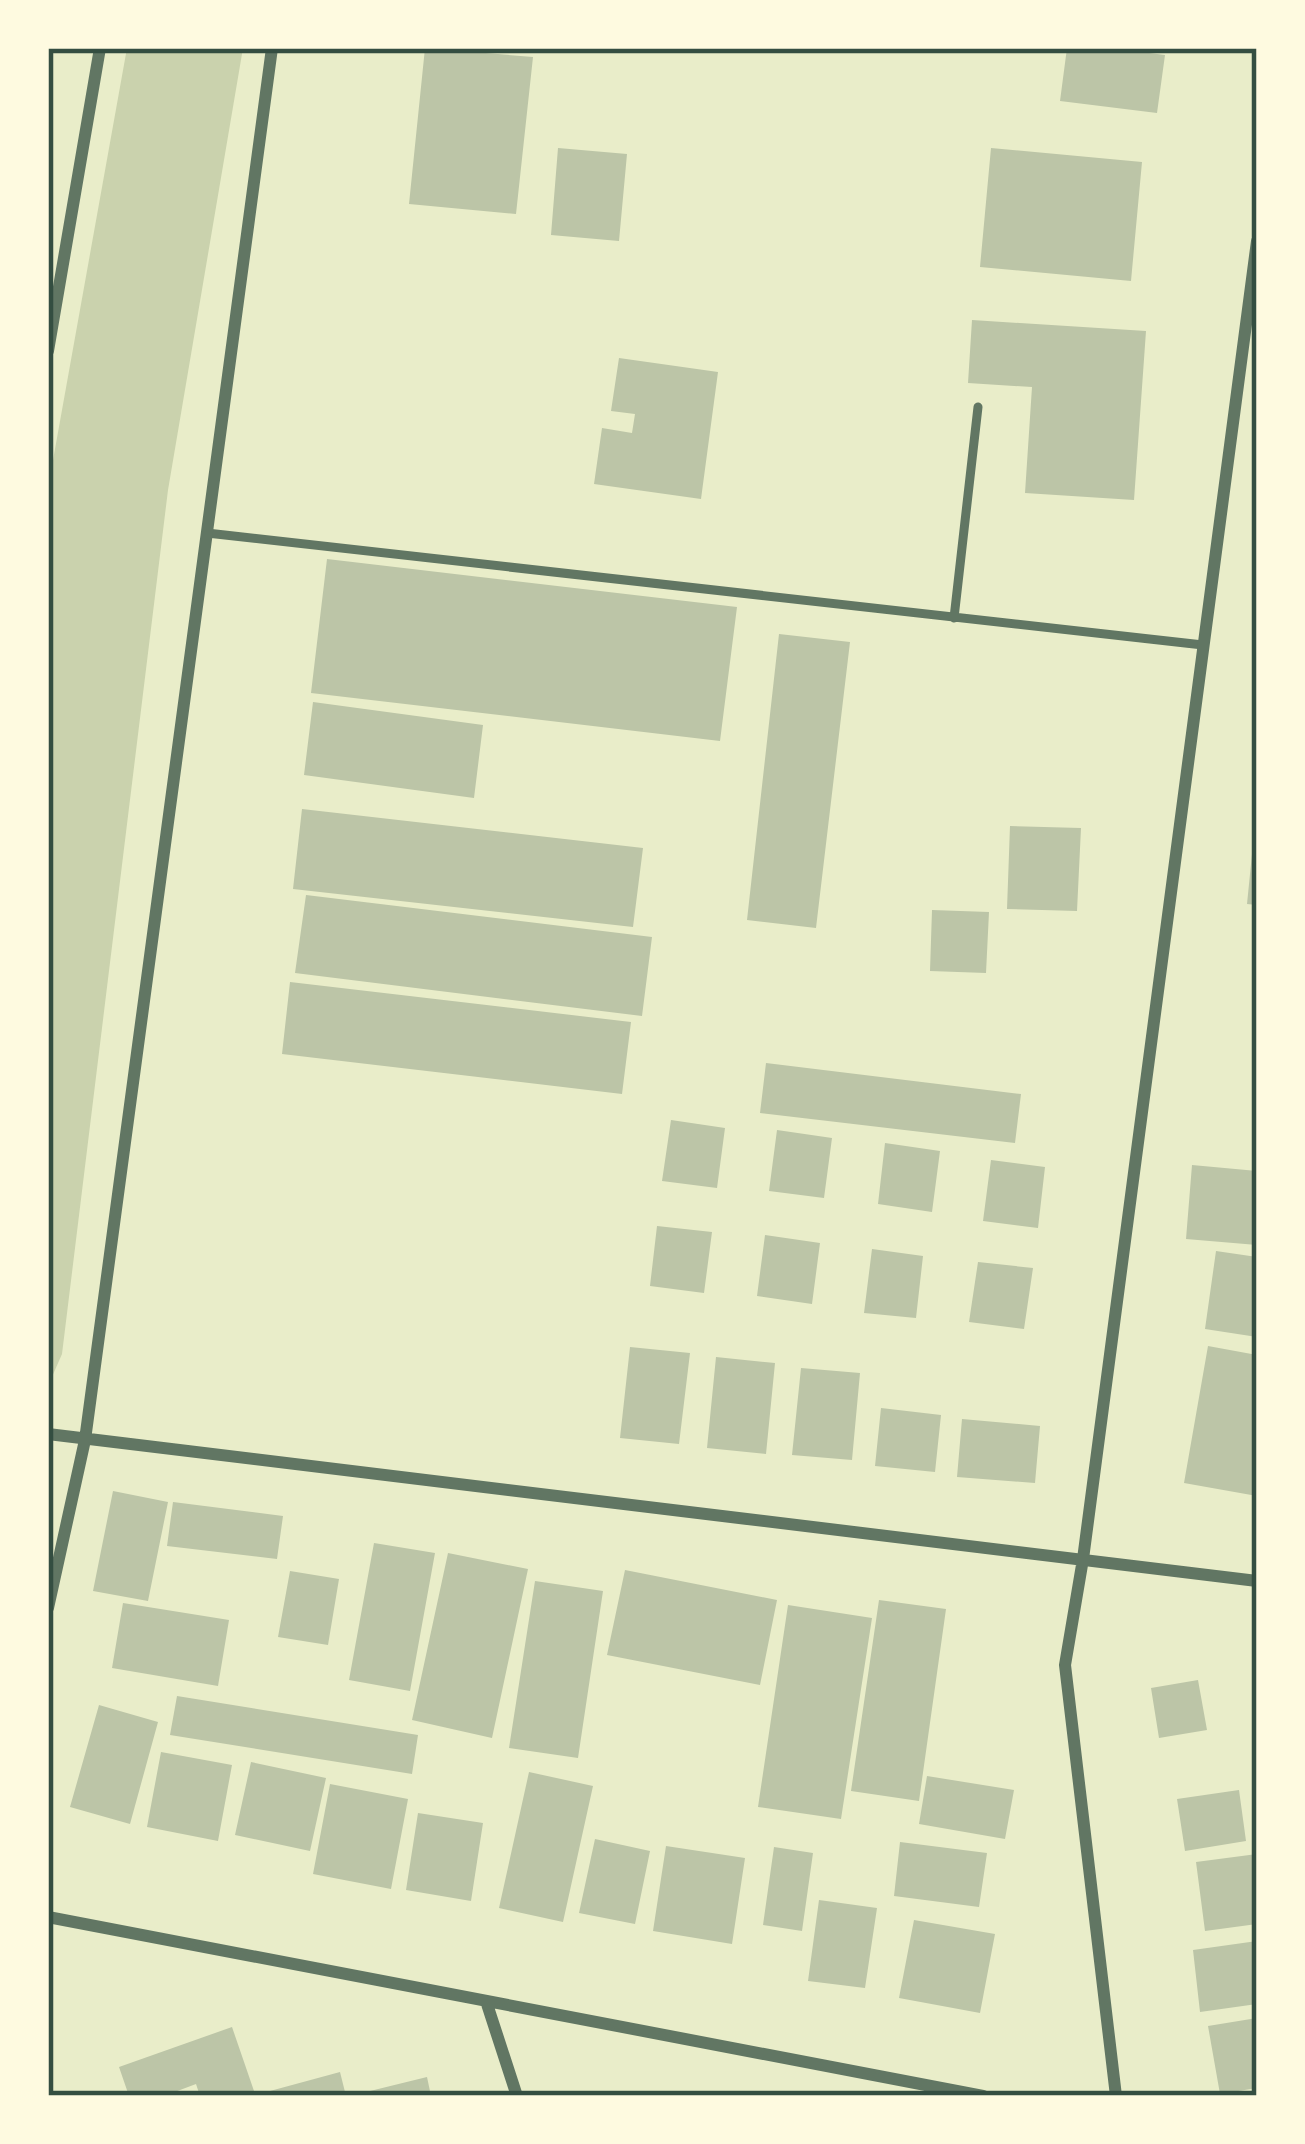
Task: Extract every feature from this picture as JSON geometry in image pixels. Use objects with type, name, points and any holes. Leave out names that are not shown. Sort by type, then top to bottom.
[{"type":"street","points":[[48,351],[100,48]]},
{"type":"street","points":[[48,1608],[85,1440],[272,48]]},
{"type":"street","points":[[1116,2096],[1065,1665],[1083,1559],[1257,242]]},
{"type":"street","points":[[48,1434],[1257,1580]]},
{"type":"street","points":[[48,1916],[983,2096]]},
{"type":"street","points":[[486,2001],[517,2096]]},
{"type":"lane","points":[[954,618],[978,407]]},
{"type":"lane","points":[[206,533],[1203,645]]},
{"type":"green space","points":[[127,48],[243,48],[168,490],[62,1354],[48,1386],[48,488]]},
{"type":"building","points":[[425,48],[533,57],[516,214],[409,204]]},
{"type":"building","points":[[1067,48],[1165,55],[1157,113],[1060,101]]},
{"type":"building","points":[[558,148],[627,154],[619,241],[551,235]]},
{"type":"building","points":[[991,148],[1142,162],[1131,281],[980,267]]},
{"type":"building","points":[[972,320],[1146,331],[1134,500],[1025,493],[1032,387],[968,383]]},
{"type":"building","points":[[619,358],[718,372],[701,499],[594,484],[602,428],[632,433],[635,414],[611,411]]},
{"type":"building","points":[[327,559],[737,607],[720,741],[311,693]]},
{"type":"building","points":[[779,634],[850,642],[816,928],[747,920]]},
{"type":"building","points":[[313,702],[483,725],[474,798],[304,775]]},
{"type":"building","points":[[302,809],[643,848],[633,927],[293,889]]},
{"type":"building","points":[[1010,826],[1081,828],[1077,911],[1007,909]]},
{"type":"building","points":[[1257,835],[1257,905],[1247,904]]},
{"type":"building","points":[[306,895],[652,937],[642,1016],[295,973]]},
{"type":"building","points":[[932,910],[989,912],[986,973],[930,971]]},
{"type":"building","points":[[290,982],[631,1022],[622,1094],[282,1054]]},
{"type":"building","points":[[766,1063],[1021,1094],[1015,1143],[760,1113]]},
{"type":"building","points":[[671,1120],[725,1128],[717,1188],[662,1181]]},
{"type":"building","points":[[777,1130],[832,1138],[824,1198],[769,1191]]},
{"type":"building","points":[[885,1143],[940,1151],[932,1212],[878,1204]]},
{"type":"building","points":[[991,1160],[1045,1167],[1038,1228],[983,1221]]},
{"type":"building","points":[[1192,1165],[1257,1171],[1257,1245],[1186,1239]]},
{"type":"building","points":[[657,1226],[712,1232],[704,1293],[650,1286]]},
{"type":"building","points":[[765,1235],[820,1243],[812,1304],[757,1296]]},
{"type":"building","points":[[872,1249],[923,1256],[916,1318],[864,1313]]},
{"type":"building","points":[[1216,1251],[1257,1257],[1257,1337],[1205,1329]]},
{"type":"building","points":[[978,1262],[1033,1268],[1024,1329],[969,1322]]},
{"type":"building","points":[[1208,1346],[1257,1355],[1257,1496],[1184,1483]]},
{"type":"building","points":[[630,1347],[690,1353],[679,1444],[620,1438]]},
{"type":"building","points":[[716,1357],[775,1363],[766,1454],[707,1448]]},
{"type":"building","points":[[801,1368],[860,1373],[852,1460],[792,1455]]},
{"type":"building","points":[[881,1408],[941,1415],[935,1472],[875,1466]]},
{"type":"building","points":[[962,1419],[1040,1426],[1035,1483],[957,1477]]},
{"type":"building","points":[[113,1491],[168,1502],[148,1601],[93,1591]]},
{"type":"building","points":[[173,1502],[283,1516],[277,1559],[167,1546]]},
{"type":"building","points":[[374,1543],[435,1553],[410,1691],[349,1680]]},
{"type":"building","points":[[448,1553],[528,1569],[492,1738],[412,1720]]},
{"type":"building","points":[[625,1570],[777,1600],[760,1685],[607,1655]]},
{"type":"building","points":[[290,1571],[339,1579],[328,1645],[278,1637]]},
{"type":"building","points":[[535,1581],[603,1591],[578,1758],[509,1748]]},
{"type":"building","points":[[879,1600],[946,1609],[919,1801],[851,1791]]},
{"type":"building","points":[[123,1603],[229,1620],[218,1686],[112,1668]]},
{"type":"building","points":[[788,1605],[872,1618],[841,1819],[758,1807]]},
{"type":"building","points":[[1198,1680],[1207,1730],[1159,1738],[1151,1688]]},
{"type":"building","points":[[177,1696],[418,1735],[412,1774],[170,1735]]},
{"type":"building","points":[[99,1705],[158,1722],[130,1824],[70,1807]]},
{"type":"building","points":[[161,1752],[232,1765],[218,1841],[147,1827]]},
{"type":"building","points":[[251,1762],[326,1778],[310,1851],[235,1835]]},
{"type":"building","points":[[529,1772],[593,1786],[563,1922],[499,1908]]},
{"type":"building","points":[[927,1776],[1014,1790],[1005,1839],[919,1824]]},
{"type":"building","points":[[330,1784],[408,1799],[391,1889],[313,1874]]},
{"type":"building","points":[[1239,1790],[1246,1841],[1185,1851],[1177,1799]]},
{"type":"building","points":[[418,1813],[483,1823],[471,1901],[406,1890]]},
{"type":"building","points":[[595,1839],[650,1851],[635,1924],[579,1913]]},
{"type":"building","points":[[900,1842],[987,1853],[979,1907],[894,1896]]},
{"type":"building","points":[[666,1846],[745,1858],[732,1944],[653,1931]]},
{"type":"building","points":[[774,1847],[813,1853],[802,1931],[763,1925]]},
{"type":"building","points":[[1257,1854],[1257,1924],[1205,1931],[1196,1862]]},
{"type":"building","points":[[819,1900],[877,1908],[865,1988],[808,1981]]},
{"type":"building","points":[[914,1920],[995,1934],[980,2013],[899,1998]]},
{"type":"building","points":[[1257,1941],[1257,2004],[1200,2012],[1193,1950]]},
{"type":"building","points":[[1257,2018],[1257,2088],[1220,2094],[1208,2026]]},
{"type":"building","points":[[232,2027],[254,2091],[200,2096],[196,2084],[164,2096],[129,2096],[119,2067]]},
{"type":"building","points":[[340,2072],[346,2096],[271,2096],[270,2091]]},
{"type":"building","points":[[427,2077],[431,2096],[367,2096],[366,2092]]}]
